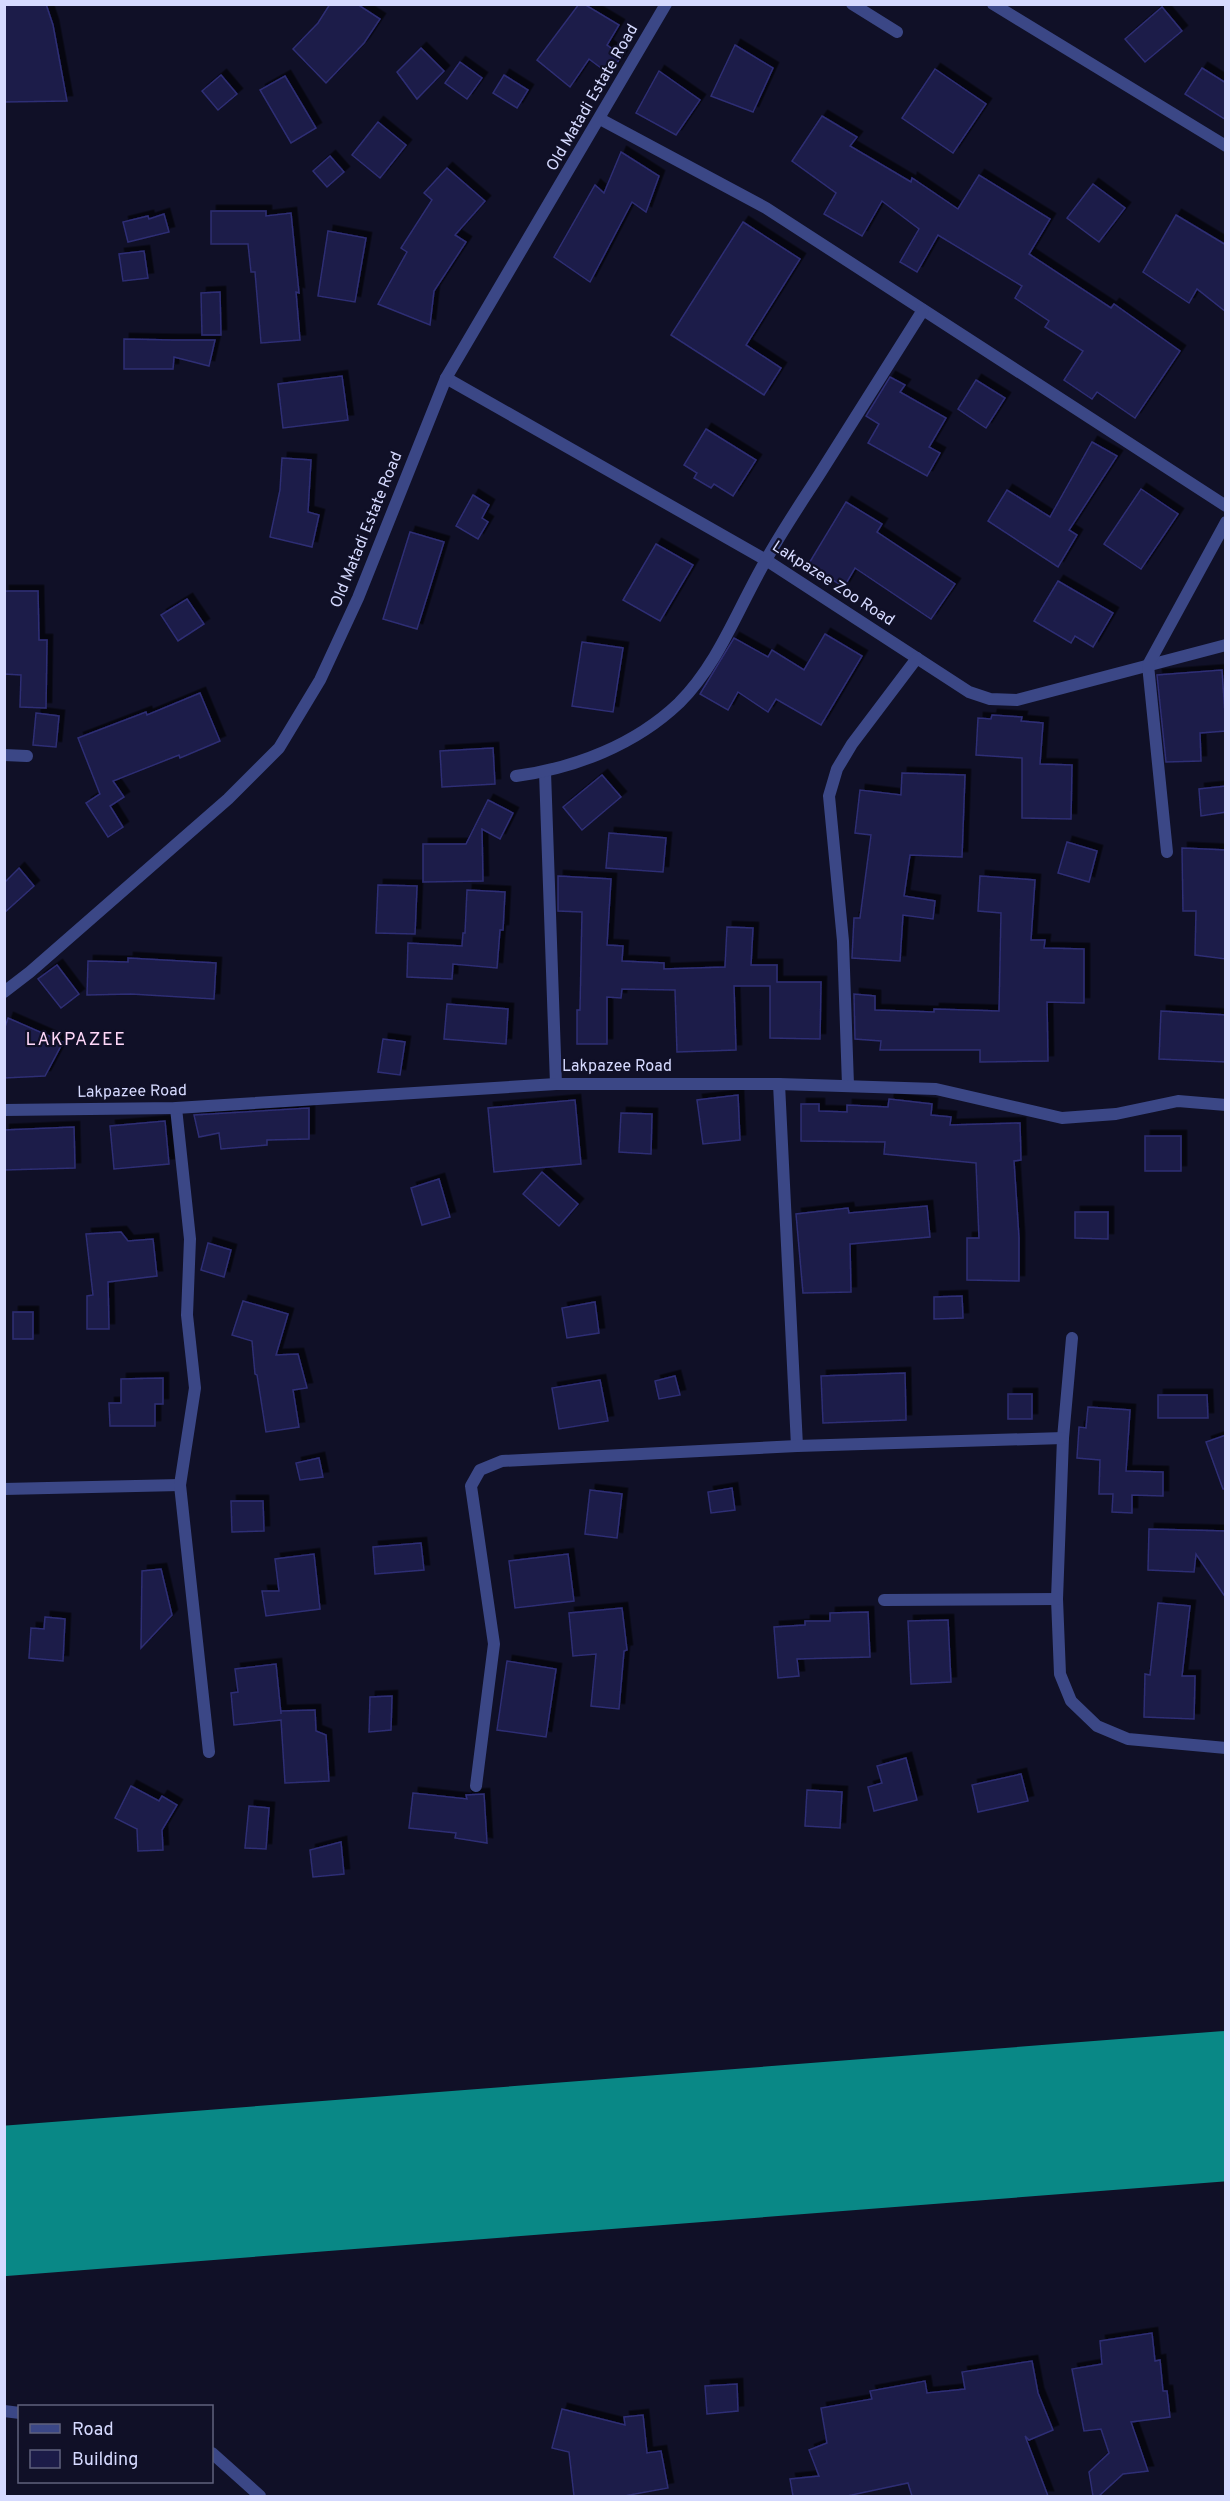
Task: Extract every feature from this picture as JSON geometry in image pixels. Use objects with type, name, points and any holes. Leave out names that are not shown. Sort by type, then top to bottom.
[{"type":"street","name":"Old Matadi Estate Road","points":[[4,992],[228,799],[279,748],[320,680],[358,598],[446,378],[666,4]]},
{"type":"street","points":[[852,4],[897,32]]},
{"type":"street","points":[[993,4],[1226,146]]},
{"type":"street","points":[[600,119],[766,208],[1226,506]]},
{"type":"street","points":[[516,776],[545,772],[598,756],[651,725],[678,703],[703,675],[724,641],[766,560],[923,310]]},
{"type":"street","name":"Lakpazee Zoo Road","points":[[446,378],[766,560],[969,692],[990,699],[1017,700],[1226,645]]},
{"type":"street","points":[[1167,852],[1148,665],[1226,522]]},
{"type":"street","points":[[848,1085],[843,941],[829,796],[837,769],[852,744],[917,658]]},
{"type":"street","points":[[4,755],[27,756]]},
{"type":"street","points":[[545,772],[556,1084]]},
{"type":"street","name":"Lakpazee Road","points":[[4,1110],[176,1108],[556,1084],[779,1084],[936,1089],[1062,1118],[1116,1114],[1178,1101],[1226,1105]]},
{"type":"street","points":[[779,1084],[797,1446]]},
{"type":"street","points":[[176,1108],[190,1239],[188,1315],[195,1388],[180,1485],[209,1752]]},
{"type":"street","points":[[1072,1338],[1063,1438],[1057,1599],[1060,1674],[1071,1701],[1097,1726],[1128,1739],[1226,1748]]},
{"type":"street","points":[[476,1786],[494,1644],[471,1486],[480,1470],[502,1461],[797,1446],[1063,1438]]},
{"type":"street","points":[[4,1488],[180,1485]]},
{"type":"street","points":[[884,1600],[1057,1599]]},
{"type":"street","points":[[213,2454],[260,2496]]},
{"type":"building","points":[[4,4],[46,4],[53,25],[67,101],[4,102]]},
{"type":"building","points":[[330,4],[357,4],[380,19],[364,43],[326,83],[293,49],[318,23]]},
{"type":"building","points":[[579,4],[584,4],[619,25],[607,45],[622,56],[609,74],[589,59],[570,87],[537,60]]},
{"type":"building","points":[[1162,7],[1182,31],[1145,62],[1125,39]]},
{"type":"building","points":[[735,45],[773,68],[753,112],[711,96]]},
{"type":"building","points":[[421,48],[444,71],[417,99],[397,72]]},
{"type":"building","points":[[460,62],[482,78],[467,99],[445,83]]},
{"type":"building","points":[[1202,68],[1226,83],[1226,120],[1185,94]]},
{"type":"building","points":[[935,69],[986,104],[953,153],[902,118]]},
{"type":"building","points":[[659,71],[700,100],[676,135],[636,113]]},
{"type":"building","points":[[221,75],[237,94],[218,110],[202,91]]},
{"type":"building","points":[[504,75],[528,90],[517,108],[493,93]]},
{"type":"building","points":[[285,76],[316,128],[291,143],[260,90]]},
{"type":"building","points":[[822,116],[857,137],[850,146],[911,182],[912,178],[958,209],[979,175],[1050,219],[1029,254],[1111,308],[1114,304],[1180,351],[1135,418],[1097,392],[1092,399],[1064,380],[1083,351],[1045,327],[1049,321],[1015,298],[1022,286],[938,235],[917,272],[900,262],[919,229],[882,201],[862,236],[824,214],[836,193],[792,161]]},
{"type":"building","points":[[378,122],[406,145],[380,178],[352,155]]},
{"type":"building","points":[[621,152],[659,176],[646,212],[632,202],[590,282],[554,257],[595,185],[604,193]]},
{"type":"building","points":[[330,156],[344,172],[327,187],[313,171]]},
{"type":"building","points":[[447,168],[485,201],[455,235],[466,242],[434,291],[430,325],[378,304],[407,252],[401,248],[432,200],[424,193]]},
{"type":"building","points":[[1093,184],[1125,208],[1099,242],[1067,218]]},
{"type":"building","points":[[211,211],[266,211],[266,216],[291,213],[299,293],[296,292],[300,340],[261,343],[255,272],[251,272],[248,244],[211,244]]},
{"type":"building","points":[[164,214],[169,232],[128,242],[123,222],[148,216],[149,219]]},
{"type":"building","points":[[1176,215],[1226,245],[1226,312],[1197,289],[1189,303],[1143,272]]},
{"type":"building","points":[[743,222],[800,259],[746,345],[781,368],[764,395],[671,335]]},
{"type":"building","points":[[328,231],[366,238],[355,302],[318,296]]},
{"type":"building","points":[[144,251],[148,278],[123,281],[119,254]]},
{"type":"building","points":[[220,292],[221,335],[202,335],[201,293]]},
{"type":"building","points":[[124,339],[215,340],[209,366],[174,357],[173,369],[124,369]]},
{"type":"building","points":[[342,376],[348,420],[283,428],[278,384]]},
{"type":"building","points":[[890,377],[905,385],[900,392],[946,418],[929,447],[940,453],[927,476],[868,443],[879,424],[866,416]]},
{"type":"building","points":[[976,380],[1005,398],[986,428],[958,409]]},
{"type":"building","points":[[706,429],[756,460],[733,496],[714,484],[711,488],[694,478],[697,473],[684,465]]},
{"type":"building","points":[[1092,442],[1117,456],[1069,530],[1077,535],[1058,567],[988,521],[1007,490],[1050,517]]},
{"type":"building","points":[[282,458],[311,460],[308,512],[319,515],[312,547],[270,537],[280,490]]},
{"type":"building","points":[[1141,489],[1178,514],[1141,569],[1104,544]]},
{"type":"building","points":[[473,495],[489,505],[482,518],[488,522],[478,539],[456,526]]},
{"type":"building","points":[[846,502],[882,524],[877,532],[955,584],[931,619],[855,568],[844,587],[808,565]]},
{"type":"building","points":[[410,532],[444,542],[417,629],[383,619]]},
{"type":"building","points":[[656,544],[693,565],[660,621],[623,600]]},
{"type":"building","points":[[1058,581],[1113,613],[1093,647],[1075,636],[1071,643],[1034,621]]},
{"type":"building","points":[[4,591],[38,591],[39,640],[47,640],[46,708],[20,707],[21,675],[4,674]]},
{"type":"building","points":[[187,599],[204,624],[178,641],[161,615]]},
{"type":"building","points":[[825,634],[862,656],[821,725],[776,699],[768,712],[738,692],[728,710],[700,694],[734,638],[768,657],[772,650],[804,670]]},
{"type":"building","points":[[582,642],[623,648],[613,712],[572,706]]},
{"type":"building","points":[[1222,670],[1226,731],[1200,733],[1201,761],[1166,762],[1157,675]]},
{"type":"building","points":[[200,693],[220,741],[180,758],[179,755],[113,781],[124,797],[110,806],[123,827],[108,837],[86,803],[100,794],[78,738],[146,712],[147,715]]},
{"type":"building","points":[[36,713],[59,716],[56,747],[33,745]]},
{"type":"building","points":[[992,715],[1022,717],[1021,721],[1043,723],[1040,764],[1072,765],[1071,819],[1022,818],[1022,758],[976,755],[978,718],[991,719]]},
{"type":"building","points":[[493,748],[495,784],[442,787],[440,751]]},
{"type":"building","points":[[902,773],[965,775],[962,857],[910,855],[904,896],[935,901],[933,919],[903,915],[900,961],[852,958],[854,918],[860,918],[871,835],[855,833],[860,790],[901,795]]},
{"type":"building","points":[[602,775],[621,797],[582,830],[563,807]]},
{"type":"building","points":[[1226,786],[1226,812],[1201,816],[1199,789]]},
{"type":"building","points":[[488,800],[513,813],[500,839],[482,829],[483,881],[423,882],[423,844],[466,844]]},
{"type":"building","points":[[609,833],[666,838],[663,872],[606,868]]},
{"type":"building","points":[[1067,842],[1097,851],[1089,882],[1058,873]]},
{"type":"building","points":[[1182,848],[1226,850],[1226,959],[1195,955],[1196,911],[1183,911]]},
{"type":"building","points":[[19,868],[34,886],[4,913],[4,883]]},
{"type":"building","points":[[558,876],[611,879],[607,945],[623,946],[622,961],[664,963],[664,969],[725,967],[727,927],[753,928],[751,965],[777,965],[777,982],[821,982],[820,1039],[770,1038],[770,986],[734,986],[736,1050],[677,1052],[675,990],[622,989],[621,998],[607,997],[607,1044],[577,1044],[582,912],[558,911]]},
{"type":"building","points":[[980,876],[1035,880],[1031,940],[1045,940],[1044,948],[1084,949],[1084,1003],[1047,1002],[1048,1061],[980,1062],[980,1050],[880,1050],[881,1041],[855,1039],[854,994],[875,996],[875,1010],[999,1011],[1001,913],[978,911]]},
{"type":"building","points":[[378,885],[417,886],[415,934],[376,933]]},
{"type":"building","points":[[467,890],[505,892],[503,930],[500,930],[497,968],[453,964],[452,979],[407,977],[408,943],[462,946],[463,933],[465,933]]},
{"type":"building","points":[[128,958],[216,963],[214,999],[131,994],[87,995],[88,961],[128,962]]},
{"type":"building","points":[[57,965],[79,994],[61,1008],[38,979]]},
{"type":"building","points":[[447,1004],[508,1009],[506,1044],[444,1039]]},
{"type":"building","points":[[1161,1011],[1226,1015],[1226,1062],[1159,1059]]},
{"type":"building","points":[[8,1018],[63,1042],[45,1076],[4,1078],[4,1030]]},
{"type":"building","points":[[383,1039],[405,1042],[400,1075],[378,1072]]},
{"type":"building","points":[[738,1095],[740,1140],[703,1144],[697,1100]]},
{"type":"building","points":[[889,1099],[932,1104],[931,1115],[951,1117],[950,1125],[1020,1123],[1021,1160],[1014,1161],[1019,1281],[967,1280],[967,1238],[979,1238],[976,1163],[884,1154],[885,1142],[801,1141],[801,1104],[819,1104],[819,1111],[847,1112],[847,1105],[888,1107]]},
{"type":"building","points":[[575,1100],[581,1164],[494,1172],[488,1108]]},
{"type":"building","points":[[309,1108],[309,1139],[267,1140],[267,1145],[221,1149],[219,1133],[199,1137],[194,1115]]},
{"type":"building","points":[[621,1113],[652,1114],[651,1154],[619,1152]]},
{"type":"building","points":[[165,1121],[169,1164],[114,1169],[110,1126]]},
{"type":"building","points":[[74,1127],[75,1168],[4,1170],[4,1130]]},
{"type":"building","points":[[1145,1136],[1181,1136],[1181,1171],[1145,1171]]},
{"type":"building","points":[[542,1172],[578,1204],[559,1226],[523,1194]]},
{"type":"building","points":[[439,1179],[450,1217],[422,1225],[411,1188]]},
{"type":"building","points":[[927,1206],[930,1237],[850,1244],[851,1292],[803,1293],[796,1214],[848,1208],[849,1213]]},
{"type":"building","points":[[1075,1212],[1108,1212],[1108,1239],[1075,1238]]},
{"type":"building","points":[[121,1232],[128,1241],[153,1239],[157,1276],[108,1282],[109,1329],[87,1329],[87,1296],[93,1295],[86,1234]]},
{"type":"building","points":[[208,1243],[231,1250],[224,1277],[201,1270]]},
{"type":"building","points":[[962,1296],[963,1318],[934,1319],[934,1297]]},
{"type":"building","points":[[243,1301],[288,1314],[276,1355],[298,1354],[307,1388],[293,1390],[299,1427],[266,1432],[255,1374],[252,1341],[232,1335]]},
{"type":"building","points":[[595,1302],[599,1333],[567,1338],[562,1308]]},
{"type":"building","points":[[13,1312],[33,1312],[33,1339],[13,1339]]},
{"type":"building","points":[[905,1373],[906,1420],[823,1423],[821,1376]]},
{"type":"building","points":[[675,1376],[680,1395],[659,1399],[655,1381]]},
{"type":"building","points":[[163,1378],[163,1404],[155,1404],[155,1426],[110,1426],[109,1403],[121,1403],[121,1379]]},
{"type":"building","points":[[600,1380],[608,1421],[559,1429],[552,1388]]},
{"type":"building","points":[[1008,1394],[1032,1394],[1032,1419],[1008,1419]]},
{"type":"building","points":[[1158,1395],[1207,1395],[1208,1418],[1158,1418]]},
{"type":"building","points":[[1088,1407],[1130,1410],[1126,1471],[1163,1472],[1163,1496],[1132,1495],[1132,1513],[1112,1512],[1113,1494],[1099,1494],[1100,1460],[1077,1458],[1079,1427],[1086,1428]]},
{"type":"building","points":[[1226,1435],[1226,1489],[1223,1489],[1206,1442]]},
{"type":"building","points":[[319,1458],[323,1477],[300,1480],[296,1463]]},
{"type":"building","points":[[732,1488],[735,1510],[711,1513],[708,1492]]},
{"type":"building","points":[[590,1490],[622,1494],[617,1538],[585,1534]]},
{"type":"building","points":[[231,1501],[263,1501],[264,1531],[232,1532]]},
{"type":"building","points":[[1149,1529],[1226,1531],[1226,1598],[1196,1554],[1194,1572],[1148,1570]]},
{"type":"building","points":[[421,1543],[424,1570],[375,1574],[373,1547]]},
{"type":"building","points":[[314,1554],[320,1609],[266,1616],[262,1591],[279,1591],[275,1559]]},
{"type":"building","points":[[568,1554],[574,1601],[515,1608],[509,1561]]},
{"type":"building","points":[[161,1569],[172,1615],[141,1648],[142,1571]]},
{"type":"building","points":[[1158,1603],[1190,1606],[1182,1676],[1195,1676],[1194,1719],[1144,1717],[1145,1674],[1150,1675]]},
{"type":"building","points":[[622,1608],[627,1650],[624,1651],[619,1709],[591,1706],[596,1654],[573,1656],[569,1613]]},
{"type":"building","points":[[868,1612],[870,1657],[797,1659],[799,1676],[778,1678],[774,1627],[805,1625],[805,1621],[830,1621],[830,1613]]},
{"type":"building","points":[[45,1617],[65,1619],[63,1661],[29,1658],[31,1628],[44,1629]]},
{"type":"building","points":[[948,1620],[951,1682],[911,1684],[908,1621]]},
{"type":"building","points":[[507,1661],[556,1669],[546,1737],[497,1730]]},
{"type":"building","points":[[276,1664],[281,1714],[281,1711],[315,1710],[316,1731],[326,1735],[329,1781],[285,1783],[281,1720],[234,1725],[231,1693],[238,1692],[235,1669]]},
{"type":"building","points":[[392,1696],[391,1730],[369,1732],[370,1697]]},
{"type":"building","points":[[906,1758],[917,1800],[874,1811],[868,1787],[882,1783],[877,1766]]},
{"type":"building","points":[[1021,1774],[1028,1801],[978,1812],[972,1785]]},
{"type":"building","points":[[131,1786],[159,1801],[162,1796],[177,1805],[162,1830],[163,1850],[138,1851],[137,1829],[115,1818]]},
{"type":"building","points":[[807,1790],[842,1792],[840,1828],[805,1826]]},
{"type":"building","points":[[413,1793],[467,1799],[466,1795],[484,1794],[487,1843],[455,1838],[456,1833],[409,1828]]},
{"type":"building","points":[[249,1806],[269,1808],[266,1849],[245,1848]]},
{"type":"building","points":[[341,1842],[344,1874],[313,1877],[310,1850]]},
{"type":"building","points":[[1152,2333],[1155,2361],[1160,2360],[1163,2391],[1167,2391],[1170,2417],[1131,2422],[1148,2471],[1123,2474],[1099,2496],[1093,2496],[1089,2472],[1109,2453],[1101,2429],[1084,2431],[1072,2369],[1102,2364],[1100,2341]]},
{"type":"building","points":[[1032,2361],[1038,2393],[1053,2430],[1029,2440],[1025,2436],[1048,2496],[912,2496],[908,2483],[847,2496],[793,2496],[790,2479],[819,2476],[809,2450],[827,2443],[821,2408],[872,2399],[870,2391],[925,2381],[927,2393],[965,2389],[962,2372]]},
{"type":"building","points":[[737,2384],[738,2411],[707,2414],[705,2386]]},
{"type":"building","points":[[562,2409],[625,2425],[624,2417],[643,2415],[647,2453],[661,2451],[668,2488],[624,2496],[574,2496],[569,2452],[552,2448]]},
{"type":"runway","points":[[4,2201],[1226,2106]]},
{"type":"district","name":"LAKPAZEE","points":[[76,1040]]}]
